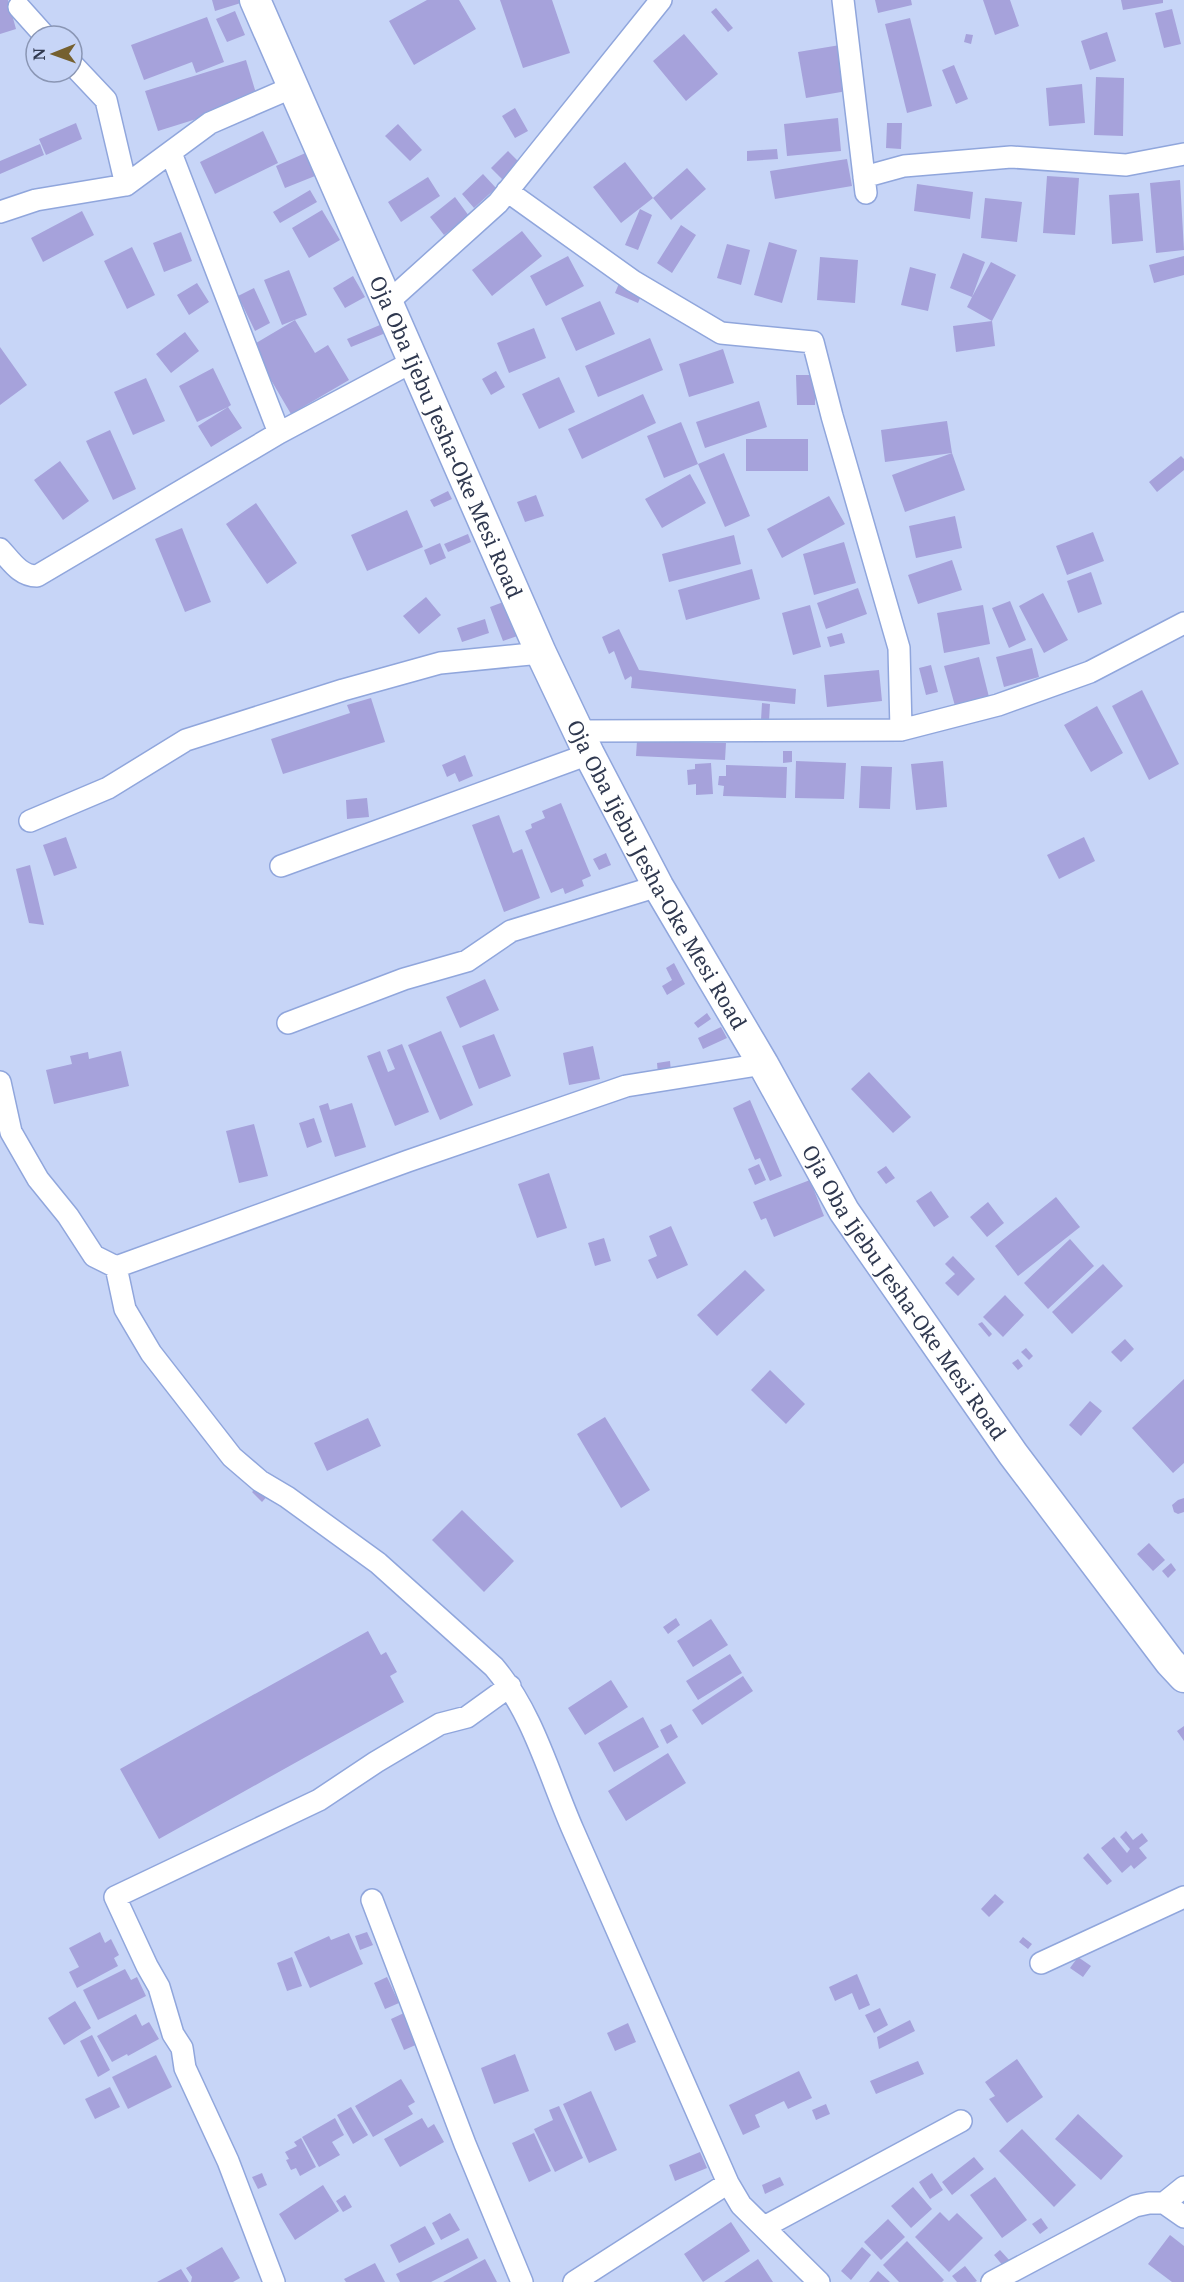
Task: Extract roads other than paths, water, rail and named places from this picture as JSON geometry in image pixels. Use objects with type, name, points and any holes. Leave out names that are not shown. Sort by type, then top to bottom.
[{"type":"main road","name":"Oja Oba Ijebu Jesha-Oke Mesi Road","points":[[255,0],[541,653],[657,886],[763,1064],[844,1211],[1013,1454],[1170,1662],[1184,1677]]},
{"type":"street","points":[[387,303],[498,203],[661,0]]},
{"type":"street","points":[[843,0],[865,185],[904,166],[1011,157],[1126,165],[1184,154]]},
{"type":"street","points":[[19,8],[34,24]]},
{"type":"street","points":[[84,77],[106,100],[126,185]]},
{"type":"street","points":[[0,212],[36,200],[126,185],[210,123],[293,87]]},
{"type":"street","points":[[171,153],[279,434]]},
{"type":"street","points":[[507,191],[633,281],[721,333],[813,342],[899,648],[901,730]]},
{"type":"street","points":[[0,549],[22,573],[37,576],[279,434],[414,361]]},
{"type":"street","points":[[280,866],[584,743],[901,730],[998,705],[1090,672],[1184,623]]},
{"type":"street","points":[[30,821],[108,788],[186,740],[343,690],[440,663],[541,653]]},
{"type":"street","points":[[288,1023],[404,980],[467,962],[511,931],[657,886]]},
{"type":"street","points":[[0,1082],[11,1132],[38,1179],[68,1216],[94,1256],[116,1267],[408,1161],[626,1086],[763,1064]]},
{"type":"street","points":[[116,1267],[125,1309],[151,1353],[232,1457],[260,1481],[287,1497],[378,1563],[494,1667],[510,1686],[522,1706],[567,1818],[728,2183],[741,2205],[819,2282]]},
{"type":"street","points":[[274,2282],[228,2161],[185,2068],[182,2048],[173,2034],[159,1987],[115,1897],[319,1800],[376,1762],[440,1724],[467,1717],[510,1686]]},
{"type":"street","points":[[1041,1963],[1184,1897]]},
{"type":"street","points":[[372,1900],[465,2144],[522,2282]]},
{"type":"street","points":[[764,2227],[961,2121]]},
{"type":"street","points":[[574,2282],[728,2183]]},
{"type":"street","points":[[1164,2203],[1184,2187]]},
{"type":"street","points":[[992,2282],[1135,2206],[1164,2203],[1184,2217]]}]
